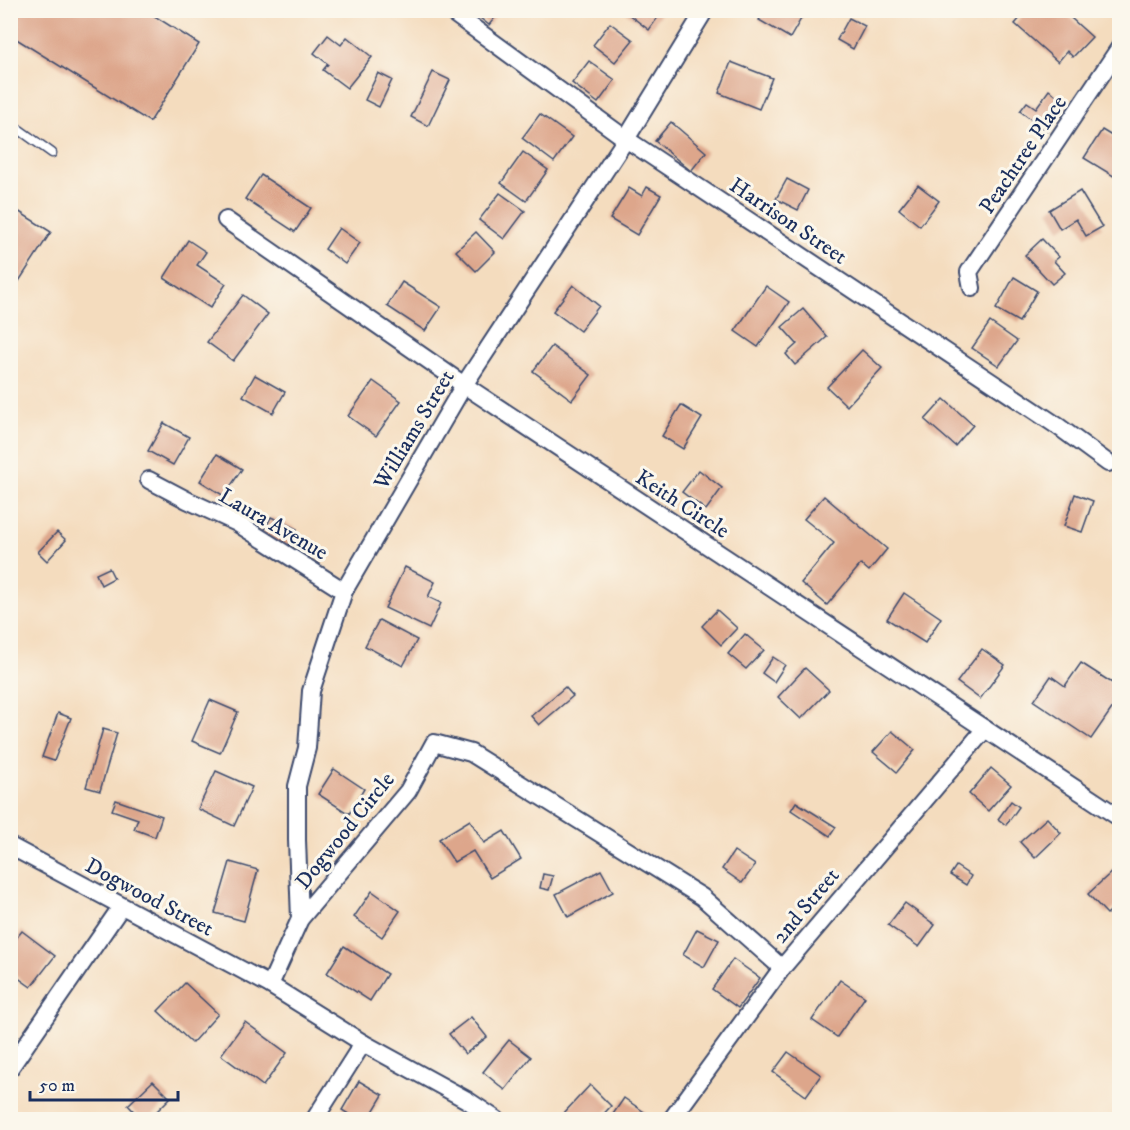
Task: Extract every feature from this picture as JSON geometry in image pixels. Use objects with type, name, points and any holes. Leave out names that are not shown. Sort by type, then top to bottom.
[{"type":"street","name":"Harrison Street","points":[[449,10],[626,139],[1059,427],[1108,463]]},
{"type":"street","name":"Williams Street","points":[[300,919],[297,786],[307,748],[311,692],[344,591],[464,385],[626,139],[705,10]]},
{"type":"street","name":"Peachtree Place","points":[[972,288],[969,272],[1119,47]]},
{"type":"street","name":"Keith Circle","points":[[226,220],[464,385],[1119,818]]},
{"type":"street","name":"Laura Avenue","points":[[149,480],[237,523],[344,591]]},
{"type":"street","name":"2nd Street","points":[[671,1119],[782,968],[985,729]]},
{"type":"street","name":"Dogwood Circle","points":[[270,985],[300,919],[408,791],[434,743],[471,753],[702,897],[782,968]]},
{"type":"street","name":"Dogwood Street","points":[[10,846],[270,985]]},
{"type":"street","points":[[10,1068],[121,907]]},
{"type":"street","points":[[270,985],[363,1043],[467,1100],[496,1119]]},
{"type":"street","points":[[314,1119],[363,1043]]},
{"type":"lane","points":[[10,123],[52,153]]},
{"type":"building","points":[[17,10],[145,10],[199,44],[150,122],[10,35],[10,21]]},
{"type":"building","points":[[470,10],[501,10],[489,25]]},
{"type":"building","points":[[623,10],[663,10],[649,30]]},
{"type":"building","points":[[765,10],[806,10],[790,38],[759,20]]},
{"type":"building","points":[[1027,10],[1062,10],[1092,37],[1073,57],[1067,51],[1058,62],[1015,24]]},
{"type":"building","points":[[849,18],[865,26],[853,49],[837,40]]},
{"type":"building","points":[[610,23],[633,40],[615,62],[593,45]]},
{"type":"building","points":[[328,35],[341,45],[347,37],[372,57],[347,88],[323,70],[328,64],[314,53]]},
{"type":"building","points":[[589,61],[615,80],[598,103],[572,83]]},
{"type":"building","points":[[731,62],[772,78],[759,109],[719,93]]},
{"type":"building","points":[[433,72],[450,80],[428,126],[411,117]]},
{"type":"building","points":[[378,73],[392,80],[379,107],[365,100]]},
{"type":"building","points":[[1049,90],[1067,104],[1047,131],[1020,111],[1027,102],[1036,108]]},
{"type":"building","points":[[540,114],[572,137],[554,162],[522,138]]},
{"type":"building","points":[[671,122],[706,152],[691,171],[655,141]]},
{"type":"building","points":[[1102,130],[1120,141],[1120,180],[1084,158]]},
{"type":"building","points":[[523,152],[548,170],[526,201],[501,183]]},
{"type":"building","points":[[261,175],[311,208],[295,232],[245,199]]},
{"type":"building","points":[[787,179],[808,190],[798,210],[776,199]]},
{"type":"building","points":[[918,185],[939,201],[920,226],[899,209]]},
{"type":"building","points":[[647,187],[661,195],[637,235],[610,219],[629,188],[642,196]]},
{"type":"building","points":[[1080,191],[1102,227],[1086,236],[1076,219],[1060,229],[1049,210]]},
{"type":"building","points":[[500,193],[525,211],[504,239],[479,220]]},
{"type":"building","points":[[10,206],[51,232],[10,295]]},
{"type":"building","points":[[339,228],[360,243],[345,264],[325,249]]},
{"type":"building","points":[[476,232],[495,252],[476,271],[456,251]]},
{"type":"building","points":[[1042,239],[1059,257],[1054,261],[1065,273],[1052,284],[1025,255]]},
{"type":"building","points":[[188,240],[206,252],[197,265],[226,284],[210,308],[164,278]]},
{"type":"building","points":[[1014,277],[1037,291],[1019,322],[996,309]]},
{"type":"building","points":[[402,282],[441,307],[425,331],[387,306]]},
{"type":"building","points":[[573,285],[599,306],[580,331],[553,311]]},
{"type":"building","points":[[766,286],[789,302],[758,347],[735,331]]},
{"type":"building","points":[[243,295],[268,314],[233,361],[207,342]]},
{"type":"building","points":[[803,309],[827,337],[795,365],[786,354],[797,344],[782,327]]},
{"type":"building","points":[[990,322],[1017,341],[999,366],[972,348]]},
{"type":"building","points":[[552,346],[591,375],[572,400],[533,371]]},
{"type":"building","points":[[862,350],[882,368],[847,406],[827,387]]},
{"type":"building","points":[[255,375],[285,392],[273,413],[243,396]]},
{"type":"building","points":[[373,381],[401,401],[376,436],[348,416]]},
{"type":"building","points":[[944,399],[973,425],[955,446],[925,420]]},
{"type":"building","points":[[681,405],[702,418],[683,449],[662,436]]},
{"type":"building","points":[[164,423],[189,437],[173,465],[148,451]]},
{"type":"building","points":[[217,454],[242,469],[224,496],[200,481]]},
{"type":"building","points":[[699,470],[722,488],[706,510],[682,492]]},
{"type":"building","points":[[1075,494],[1093,501],[1082,532],[1064,526]]},
{"type":"building","points":[[824,496],[887,549],[869,571],[861,564],[827,605],[801,583],[834,543],[804,519]]},
{"type":"building","points":[[271,517],[297,529],[284,556],[258,544]]},
{"type":"building","points":[[57,532],[66,540],[47,561],[38,552]]},
{"type":"building","points":[[405,567],[435,582],[428,597],[441,603],[429,629],[385,608]]},
{"type":"building","points":[[109,568],[114,578],[101,585],[96,574]]},
{"type":"building","points":[[904,593],[941,618],[925,643],[887,619]]},
{"type":"building","points":[[717,610],[737,628],[721,645],[702,626]]},
{"type":"building","points":[[379,620],[417,640],[403,666],[365,646]]},
{"type":"building","points":[[745,634],[764,650],[746,669],[728,654]]},
{"type":"building","points":[[982,649],[1005,665],[980,699],[957,682]]},
{"type":"building","points":[[773,657],[785,665],[774,682],[762,673]]},
{"type":"building","points":[[1081,663],[1120,688],[1120,697],[1091,739],[1034,701],[1051,676],[1065,686]]},
{"type":"building","points":[[805,668],[829,690],[801,719],[778,697]]},
{"type":"building","points":[[565,687],[573,696],[539,725],[531,716]]},
{"type":"building","points":[[210,700],[238,712],[220,753],[192,741]]},
{"type":"building","points":[[58,713],[71,718],[54,761],[42,757]]},
{"type":"building","points":[[103,729],[117,733],[100,791],[86,787]]},
{"type":"building","points":[[892,731],[915,750],[897,772],[873,752]]},
{"type":"building","points":[[991,768],[1011,785],[988,811],[969,794]]},
{"type":"building","points":[[334,769],[364,789],[349,814],[318,794]]},
{"type":"building","points":[[216,771],[252,787],[234,826],[198,809]]},
{"type":"building","points":[[116,800],[162,816],[155,837],[134,829],[138,819],[112,810]]},
{"type":"building","points":[[1011,801],[1019,807],[1006,825],[998,819]]},
{"type":"building","points":[[796,802],[836,827],[830,836],[791,810]]},
{"type":"building","points":[[1047,818],[1061,833],[1035,858],[1020,842]]},
{"type":"building","points":[[470,820],[484,843],[504,831],[521,859],[490,878],[473,851],[454,862],[439,839]]},
{"type":"building","points":[[734,851],[755,865],[742,883],[722,869]]},
{"type":"building","points":[[230,862],[258,870],[244,921],[215,913]]},
{"type":"building","points":[[956,866],[971,876],[966,885],[950,875]]},
{"type":"building","points":[[1117,867],[1120,870],[1120,902],[1107,914],[1088,894]]},
{"type":"building","points":[[601,870],[613,892],[568,917],[556,894]]},
{"type":"building","points":[[543,874],[553,876],[549,890],[540,888]]},
{"type":"building","points":[[372,891],[400,911],[382,937],[354,917]]},
{"type":"building","points":[[905,903],[935,925],[919,947],[888,925]]},
{"type":"building","points":[[697,929],[719,940],[704,967],[683,955]]},
{"type":"building","points":[[22,931],[55,956],[31,987],[10,972],[10,946]]},
{"type":"building","points":[[344,946],[387,974],[370,1001],[327,973]]},
{"type":"building","points":[[733,959],[760,978],[738,1008],[712,989]]},
{"type":"building","points":[[840,980],[865,997],[837,1037],[812,1020]]},
{"type":"building","points":[[185,983],[218,1014],[192,1043],[158,1011]]},
{"type":"building","points":[[471,1017],[487,1037],[465,1054],[449,1034]]},
{"type":"building","points":[[245,1022],[287,1053],[263,1086],[221,1055]]},
{"type":"building","points":[[509,1040],[531,1057],[505,1090],[483,1072]]},
{"type":"building","points":[[788,1052],[821,1075],[806,1096],[773,1072]]},
{"type":"building","points":[[153,1081],[170,1098],[148,1120],[142,1120],[128,1105]]},
{"type":"building","points":[[359,1081],[383,1095],[368,1120],[358,1120],[342,1110]]},
{"type":"building","points":[[590,1085],[611,1106],[598,1120],[569,1120],[563,1114]]},
{"type":"building","points":[[624,1098],[647,1114],[643,1120],[609,1120]]}]
